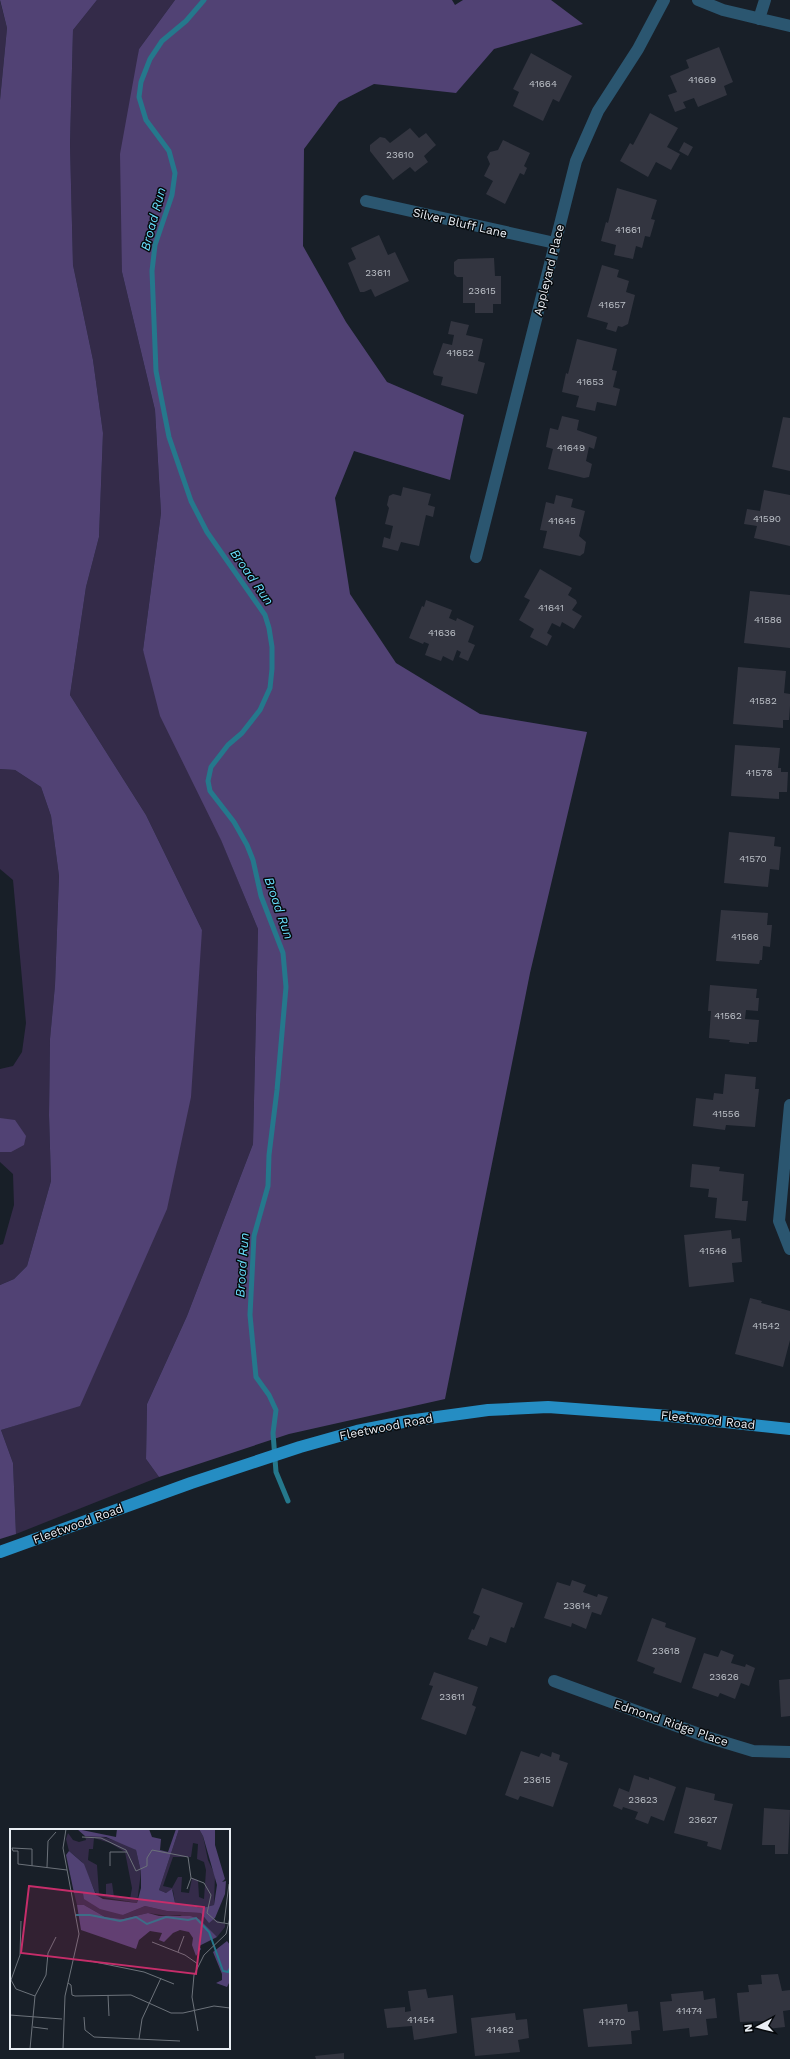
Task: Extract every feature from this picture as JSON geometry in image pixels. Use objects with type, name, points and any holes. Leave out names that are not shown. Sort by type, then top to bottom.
[{"type":"main road","name":"Fleetwood Road","points":[[0,1552],[190,1483],[282,1453],[357,1431],[408,1421],[488,1410],[548,1407],[663,1415],[790,1429]]},
{"type":"street","name":"Appleyard Place","points":[[476,557],[576,161],[598,111],[638,49],[664,0]]},
{"type":"street","points":[[698,0],[723,10],[790,26]]},
{"type":"street","points":[[759,19],[765,0]]},
{"type":"street","name":"Silver Bluff Lane","points":[[366,201],[555,243]]},
{"type":"street","points":[[790,1105],[779,1221],[790,1249]]},
{"type":"street","name":"Edmond Ridge Place","points":[[554,1681],[707,1737],[753,1750],[790,1752]]},
{"type":"shaded area","points":[[0,0],[97,0],[73,30],[70,144],[73,265],[93,360],[103,433],[99,537],[86,587],[70,695],[146,815],[202,930],[191,1097],[167,1209],[80,1406],[1,1430],[13,1463],[16,1534],[0,1539],[0,1285],[14,1279],[27,1266],[51,1181],[49,1115],[50,1039],[55,985],[59,876],[51,816],[41,787],[15,770],[0,769],[0,100],[7,28]]},
{"type":"shaded area","points":[[97,0],[175,0],[139,49],[122,272],[155,410],[161,513],[143,650],[258,929],[253,1144],[187,1316],[147,1404],[146,1459],[159,1477],[16,1534],[13,1463],[1,1430],[80,1405],[202,930],[146,815],[70,695],[86,587],[99,537],[103,433],[93,360],[73,265],[70,144],[73,30]]},
{"type":"shaded area","points":[[175,0],[452,0],[455,5],[463,0],[551,0],[583,24],[494,49],[456,93],[374,84],[339,102],[304,149],[303,246],[346,322],[387,382],[464,415],[450,480],[354,451],[335,498],[350,594],[396,663],[480,714],[587,732],[530,973],[445,1399],[289,1434],[159,1477],[146,1459],[147,1404],[187,1316],[253,1144],[258,929],[221,840],[160,716],[143,650],[161,513],[155,410],[122,272],[120,154],[139,49]]},
{"type":"shaded area","points":[[0,1],[7,28],[0,100]]},
{"type":"shaded area","points":[[0,769],[15,770],[41,787],[51,816],[59,876],[55,985],[50,1040],[49,1115],[51,1181],[27,1266],[14,1279],[0,1285],[0,1245],[3,1244],[14,1205],[13,1174],[0,1162],[0,1069],[13,1066],[22,1052],[26,1023],[13,880],[0,869]]},
{"type":"shaded area","points":[[0,1118],[15,1120],[26,1136],[24,1145],[11,1152],[0,1152]]},
{"type":"building","points":[[719,47],[733,82],[724,86],[727,95],[698,107],[694,98],[683,102],[686,108],[675,112],[668,95],[677,92],[670,76],[689,68],[686,60]]},
{"type":"building","points":[[531,53],[572,76],[559,102],[553,99],[543,121],[513,106],[519,92],[513,89]]},
{"type":"building","points":[[650,113],[678,128],[667,147],[680,154],[671,170],[656,162],[648,177],[620,161],[630,143],[633,145]]},
{"type":"building","points":[[410,128],[419,138],[426,133],[436,145],[424,156],[428,162],[415,172],[410,167],[393,180],[370,151],[370,145],[380,137],[385,138],[390,143]]},
{"type":"building","points":[[503,140],[530,153],[524,166],[527,168],[524,175],[520,173],[505,204],[486,194],[493,181],[484,176],[490,164],[487,157],[490,152],[498,150]]},
{"type":"building","points":[[684,142],[693,147],[688,156],[679,151]]},
{"type":"building","points":[[617,188],[657,200],[651,219],[655,220],[650,237],[645,236],[642,248],[636,246],[633,259],[614,255],[616,245],[601,241],[606,222],[608,223]]},
{"type":"building","points":[[379,235],[388,255],[395,252],[409,281],[375,297],[371,289],[360,292],[348,263],[356,259],[351,248]]},
{"type":"building","points":[[494,258],[495,276],[501,276],[501,304],[493,304],[493,313],[475,313],[475,303],[463,303],[463,277],[457,277],[454,274],[454,262],[458,259]]},
{"type":"building","points":[[602,265],[619,270],[617,277],[629,281],[626,292],[635,295],[628,324],[622,327],[618,326],[616,332],[606,329],[608,323],[587,317]]},
{"type":"building","points":[[451,321],[469,325],[466,335],[483,339],[478,361],[485,363],[477,394],[441,385],[443,377],[434,375],[433,372],[443,343],[452,345],[454,335],[448,334]]},
{"type":"building","points":[[577,339],[617,349],[612,370],[617,371],[613,387],[620,389],[616,406],[597,402],[595,411],[576,407],[579,396],[562,392],[566,373],[568,374]]},
{"type":"building","points":[[562,416],[579,420],[577,430],[597,437],[594,449],[589,447],[586,461],[592,464],[589,477],[584,478],[548,469],[553,449],[546,447],[550,428],[558,430]]},
{"type":"building","points":[[783,417],[790,418],[790,471],[772,467]]},
{"type":"building","points":[[403,487],[431,494],[428,505],[435,507],[433,517],[426,515],[419,546],[401,542],[398,551],[382,547],[384,537],[390,539],[393,526],[385,524],[389,508],[387,505],[389,496],[393,494],[401,496]]},
{"type":"building","points":[[764,490],[790,495],[790,546],[754,538],[757,526],[744,524],[747,509],[760,511]]},
{"type":"building","points":[[556,495],[573,499],[571,507],[585,511],[579,536],[586,542],[584,553],[580,556],[543,548],[547,531],[540,530],[546,502],[554,504]]},
{"type":"building","points":[[540,569],[572,588],[568,595],[576,600],[577,603],[572,610],[582,616],[574,629],[562,622],[560,627],[552,623],[547,633],[552,636],[547,646],[530,637],[534,629],[519,620],[530,600],[524,597]]},
{"type":"building","points":[[750,591],[790,595],[790,648],[744,643]]},
{"type":"building","points":[[426,600],[452,610],[449,618],[456,621],[457,618],[474,626],[468,642],[475,645],[468,661],[459,657],[461,652],[457,650],[453,661],[443,656],[441,661],[425,655],[429,644],[424,642],[423,644],[409,638],[422,606],[424,607]]},
{"type":"building","points":[[738,667],[786,671],[784,693],[790,694],[790,706],[789,720],[783,720],[783,728],[733,724]]},
{"type":"building","points":[[735,745],[780,748],[778,768],[781,768],[781,772],[788,772],[787,792],[779,792],[779,799],[731,796]]},
{"type":"building","points":[[729,832],[775,837],[774,846],[781,847],[779,870],[770,869],[768,887],[724,883]]},
{"type":"building","points":[[721,910],[768,913],[767,925],[772,925],[770,947],[763,946],[762,960],[760,960],[759,964],[716,961]]},
{"type":"building","points":[[710,985],[757,989],[756,998],[759,998],[758,1011],[746,1010],[745,1019],[759,1020],[757,1042],[749,1042],[749,1044],[709,1038],[711,1011],[708,1011]]},
{"type":"building","points":[[725,1074],[756,1077],[755,1089],[759,1089],[755,1127],[726,1125],[725,1130],[693,1126],[696,1098],[713,1100],[714,1093],[723,1094]]},
{"type":"building","points":[[692,1164],[720,1167],[719,1171],[744,1174],[742,1201],[748,1201],[746,1221],[715,1218],[717,1198],[708,1197],[709,1189],[690,1187]]},
{"type":"building","points":[[731,1230],[732,1239],[740,1238],[742,1262],[732,1263],[734,1282],[689,1287],[684,1235]]},
{"type":"building","points":[[750,1298],[762,1301],[761,1303],[790,1311],[790,1340],[783,1367],[735,1354]]},
{"type":"building","points":[[572,1580],[586,1585],[583,1592],[597,1597],[598,1594],[608,1597],[601,1615],[592,1612],[586,1629],[572,1623],[571,1627],[544,1618],[557,1582],[570,1586]]},
{"type":"building","points":[[482,1588],[523,1603],[514,1628],[511,1627],[506,1643],[490,1637],[487,1646],[468,1639],[480,1616],[473,1613]]},
{"type":"building","points":[[652,1618],[666,1623],[665,1627],[696,1638],[681,1683],[653,1673],[655,1668],[637,1661]]},
{"type":"building","points":[[721,1650],[734,1655],[731,1663],[745,1667],[746,1664],[755,1668],[749,1686],[741,1683],[735,1699],[720,1693],[718,1697],[692,1688],[704,1653],[718,1657]]},
{"type":"building","points":[[434,1672],[478,1687],[472,1705],[476,1707],[466,1735],[421,1719],[433,1686],[429,1685]]},
{"type":"building","points":[[790,1679],[790,1716],[781,1717],[779,1680]]},
{"type":"building","points":[[521,1751],[539,1757],[541,1753],[551,1757],[552,1752],[560,1755],[559,1760],[568,1763],[553,1807],[520,1796],[518,1800],[505,1795]]},
{"type":"building","points":[[634,1775],[649,1780],[649,1777],[676,1787],[664,1821],[651,1816],[648,1824],[635,1819],[638,1812],[623,1807],[622,1810],[613,1806],[619,1788],[629,1792]]},
{"type":"building","points":[[686,1787],[715,1794],[714,1800],[733,1804],[721,1850],[707,1846],[708,1842],[674,1833]]},
{"type":"building","points":[[764,1808],[790,1810],[788,1854],[775,1854],[775,1845],[762,1845]]},
{"type":"building","points":[[778,1974],[782,1991],[790,1990],[790,2010],[783,2011],[785,2027],[767,2029],[766,2021],[740,2022],[737,1993],[749,1992],[748,1985],[762,1984],[761,1975]]},
{"type":"building","points":[[426,1989],[428,1998],[453,1995],[457,2033],[414,2040],[412,2026],[387,2028],[384,2009],[405,2007],[405,2012],[411,2011],[408,1991]]},
{"type":"building","points":[[703,1991],[704,2000],[715,1998],[717,2018],[706,2019],[708,2035],[690,2037],[689,2028],[663,2031],[660,2002],[672,2001],[671,1994]]},
{"type":"building","points":[[627,2004],[628,2012],[638,2011],[640,2030],[631,2031],[632,2044],[588,2047],[583,2009]]},
{"type":"building","points":[[515,2013],[516,2020],[527,2019],[529,2038],[518,2040],[520,2052],[475,2056],[471,2018]]},
{"type":"building","points":[[344,2053],[344,2059],[316,2059],[315,2056]]},
{"type":"waterway","name":"Broad Run","points":[[204,0],[186,21],[162,41],[150,59],[141,82],[139,97],[146,120],[169,151],[175,173],[172,195],[155,245],[152,271],[156,371],[169,437],[191,501],[207,532],[265,615],[272,647],[270,688],[260,710],[242,733],[228,745],[211,767],[208,781],[210,791],[234,822],[247,845],[253,860],[261,896],[283,953],[286,987],[277,1090],[269,1155],[268,1186],[254,1236],[250,1315],[256,1377],[269,1395],[276,1410],[273,1433],[276,1472],[288,1501]]}]
